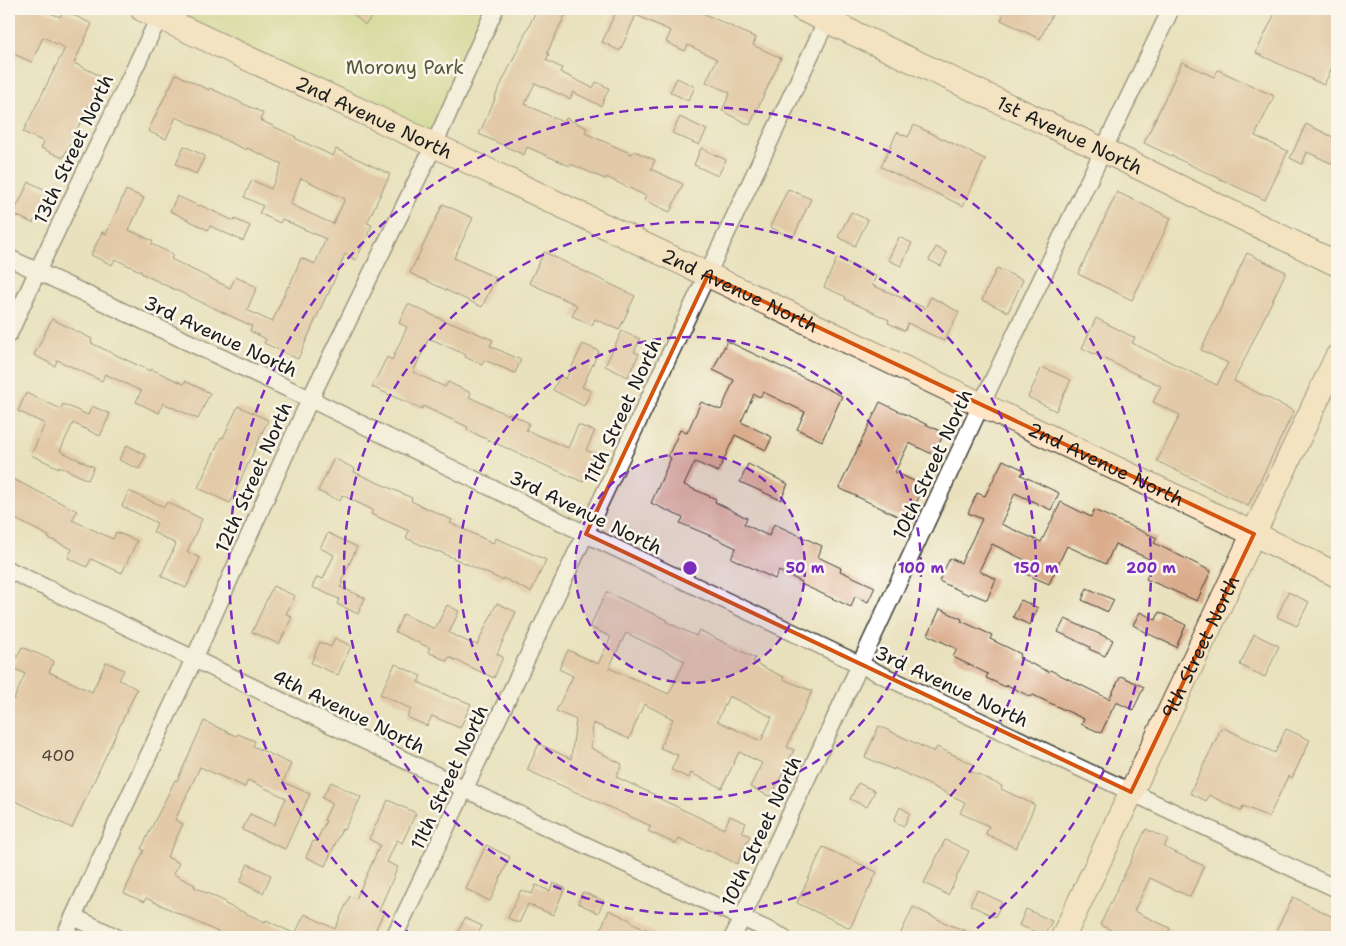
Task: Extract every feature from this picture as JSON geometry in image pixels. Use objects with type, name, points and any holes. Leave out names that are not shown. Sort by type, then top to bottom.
[{"type":"main road","name":"1st Avenue North","points":[[802,9],[829,14],[1337,264]]},
{"type":"main road","name":"2nd Avenue North","points":[[155,11],[1337,575]]},
{"type":"main road","name":"9th Street North","points":[[1063,937],[1337,357]]},
{"type":"street","name":"12th Street North","points":[[64,937],[194,659],[310,399],[434,145],[496,9]]},
{"type":"street","name":"10th Street North","points":[[733,937],[981,405],[1172,9]]},
{"type":"street","name":"13th Street North","points":[[9,334],[155,11]]},
{"type":"street","name":"11th Street North","points":[[394,937],[466,789],[829,14]]},
{"type":"street","name":"3rd Avenue North","points":[[9,258],[310,399],[586,534],[861,665],[1337,889]]},
{"type":"street","name":"4th Avenue North","points":[[9,570],[466,789],[782,937]]},
{"type":"street","points":[[74,917],[116,937]]},
{"type":"highlighted area","points":[[708,275],[1254,534],[1131,792],[586,534]]},
{"type":"green space","name":"Morony Park","points":[[163,9],[498,9],[434,145]]},
{"type":"building","points":[[9,9],[41,9],[60,17],[63,10],[92,24],[74,63],[103,77],[63,158],[41,148],[44,142],[23,132],[65,48],[43,37],[32,62],[9,52]]},
{"type":"building","points":[[348,9],[379,9],[365,25]]},
{"type":"building","points":[[537,9],[568,9],[547,53],[549,54],[546,60],[562,68],[560,72],[593,88],[596,82],[609,88],[601,106],[573,92],[570,99],[535,83],[525,104],[564,123],[566,118],[587,128],[585,133],[632,154],[634,151],[655,160],[651,169],[683,184],[670,212],[644,200],[646,196],[606,177],[605,179],[571,164],[570,166],[527,147],[524,155],[479,134]]},
{"type":"building","points":[[617,9],[694,9],[756,38],[753,45],[781,58],[750,125],[722,111],[730,93],[706,82],[717,59],[688,45],[685,51],[666,42],[671,31],[636,15],[620,51],[602,42]]},
{"type":"building","points":[[1006,9],[1055,9],[1040,39],[1001,20]]},
{"type":"building","points":[[1277,9],[1337,9],[1337,56],[1324,85],[1256,53]]},
{"type":"building","points":[[1182,62],[1214,77],[1218,70],[1274,96],[1255,136],[1288,151],[1265,200],[1144,143]]},
{"type":"building","points":[[176,74],[263,113],[260,120],[333,156],[336,149],[390,174],[367,223],[372,225],[356,260],[345,254],[298,359],[264,343],[266,339],[250,331],[252,326],[115,259],[112,265],[91,255],[102,232],[106,234],[126,190],[144,198],[129,230],[153,241],[151,244],[173,254],[171,259],[230,288],[236,277],[257,287],[247,310],[272,322],[301,258],[315,264],[326,239],[282,219],[280,223],[259,213],[263,206],[244,197],[252,180],[271,189],[282,164],[247,148],[246,150],[176,117],[166,139],[148,131]],"holes":[[[301,178],[345,199],[333,224],[290,204]]]},
{"type":"building","points":[[677,78],[695,87],[688,101],[670,92]]},
{"type":"building","points":[[680,117],[707,130],[699,145],[672,133]]},
{"type":"building","points":[[1306,124],[1337,139],[1337,166],[1307,152],[1302,164],[1290,158]]},
{"type":"building","points":[[914,125],[985,159],[963,206],[881,167],[897,132],[908,137]]},
{"type":"building","points":[[184,146],[205,156],[196,174],[176,164]]},
{"type":"building","points":[[701,148],[726,160],[718,176],[694,165]]},
{"type":"building","points":[[29,182],[48,191],[33,223],[13,214]]},
{"type":"building","points":[[788,189],[811,199],[793,238],[770,227]]},
{"type":"building","points":[[1117,192],[1171,218],[1132,300],[1078,274]]},
{"type":"building","points":[[177,196],[250,226],[243,241],[210,226],[208,230],[170,211]]},
{"type":"building","points":[[443,204],[473,218],[454,258],[496,278],[482,307],[410,273]]},
{"type":"building","points":[[851,212],[868,220],[855,246],[838,237]]},
{"type":"building","points":[[899,237],[912,243],[901,266],[888,260]]},
{"type":"building","points":[[936,247],[947,253],[941,266],[929,260]]},
{"type":"building","points":[[544,252],[635,296],[619,330],[595,319],[592,325],[572,316],[577,305],[529,283]]},
{"type":"building","points":[[1247,253],[1286,272],[1234,381],[1294,411],[1248,506],[1157,461],[1180,415],[1153,402],[1161,386],[1082,348],[1096,318],[1135,338],[1132,343],[1217,385],[1228,363],[1201,350]]},
{"type":"building","points":[[837,258],[876,276],[872,285],[925,308],[931,297],[959,312],[944,341],[908,323],[905,331],[888,323],[889,320],[824,287]]},
{"type":"building","points":[[997,268],[1023,280],[1008,312],[982,300]]},
{"type":"building","points":[[408,304],[493,340],[490,346],[521,360],[515,373],[484,360],[482,365],[465,357],[466,355],[429,338],[413,372],[445,387],[448,382],[471,393],[469,397],[529,423],[526,430],[568,448],[578,425],[595,431],[586,450],[595,454],[583,482],[467,430],[468,427],[423,406],[422,409],[372,387],[387,357],[392,360],[407,327],[399,323]]},
{"type":"building","points":[[52,319],[92,339],[91,343],[150,371],[151,369],[184,384],[185,381],[210,393],[198,419],[163,403],[159,413],[136,402],[141,391],[105,374],[102,381],[57,360],[55,366],[34,355]]},
{"type":"building","points":[[622,331],[640,339],[634,352],[639,354],[628,377],[605,366]]},
{"type":"building","points":[[727,341],[842,396],[822,441],[797,429],[805,412],[763,392],[760,397],[754,394],[741,422],[772,437],[766,450],[735,435],[718,472],[695,462],[684,485],[716,499],[715,502],[747,518],[744,524],[769,536],[774,524],[822,546],[818,557],[841,568],[840,571],[875,587],[868,602],[855,596],[851,607],[801,584],[802,582],[779,571],[775,579],[731,558],[736,548],[680,523],[683,518],[651,503],[671,458],[668,456],[680,430],[687,433],[701,402],[721,410],[734,380],[713,370]]},
{"type":"building","points":[[583,344],[599,351],[582,387],[591,391],[584,406],[553,390],[560,376],[566,379]]},
{"type":"building","points":[[1042,367],[1071,380],[1056,411],[1028,397]]},
{"type":"building","points":[[26,393],[61,409],[63,404],[88,415],[92,406],[110,414],[100,436],[73,423],[60,451],[94,467],[88,480],[31,455],[45,424],[18,411]]},
{"type":"building","points":[[880,402],[944,433],[934,455],[909,443],[895,472],[924,486],[908,521],[839,488]]},
{"type":"building","points":[[238,406],[268,420],[230,503],[198,488],[221,437],[223,438]]},
{"type":"building","points":[[127,445],[146,455],[139,469],[119,460]]},
{"type":"building","points":[[334,458],[355,469],[354,472],[412,498],[411,501],[452,520],[450,523],[493,543],[496,538],[546,560],[531,592],[503,578],[502,580],[406,538],[409,531],[371,514],[373,510],[342,495],[340,501],[318,491]]},
{"type":"building","points":[[1003,460],[1024,470],[1021,475],[1059,493],[1051,510],[1015,493],[1001,524],[1041,542],[1061,502],[1091,517],[1094,510],[1157,538],[1154,543],[1211,571],[1197,601],[1146,579],[1154,561],[1115,544],[1106,564],[1067,546],[1049,584],[1021,572],[1027,561],[992,544],[979,571],[996,579],[987,600],[970,593],[969,595],[939,581],[950,558],[961,563],[982,519],[968,513],[977,493],[985,496]]},
{"type":"building","points":[[748,464],[788,484],[781,500],[740,482]]},
{"type":"building","points":[[9,477],[77,511],[72,520],[113,539],[116,532],[137,541],[122,573],[91,559],[87,567],[68,558],[72,549],[9,516]]},
{"type":"building","points":[[129,491],[164,507],[167,502],[202,519],[187,552],[200,558],[186,588],[161,576],[176,544],[153,532],[157,523],[122,506]]},
{"type":"building","points":[[328,533],[357,547],[340,587],[365,598],[358,614],[337,604],[339,599],[312,587],[317,577],[323,579],[334,555],[320,548]]},
{"type":"building","points":[[273,586],[295,596],[286,614],[292,617],[279,644],[252,632]]},
{"type":"building","points":[[1087,588],[1114,600],[1108,612],[1082,600]]},
{"type":"building","points":[[606,592],[667,620],[667,622],[696,636],[699,630],[755,658],[753,662],[784,677],[783,679],[812,691],[787,747],[794,750],[771,797],[750,787],[762,763],[739,752],[722,788],[691,773],[689,778],[671,770],[678,755],[660,748],[673,719],[644,704],[629,739],[593,723],[591,748],[622,764],[616,777],[724,829],[730,816],[746,823],[742,832],[750,836],[737,864],[679,838],[676,844],[648,831],[651,826],[527,770],[539,744],[571,759],[576,720],[556,711],[573,676],[559,669],[568,650],[598,664],[611,637],[590,627]],"holes":[[[626,633],[685,661],[669,694],[609,668]],[[729,696],[772,717],[761,741],[717,721]]]},
{"type":"building","points":[[1288,592],[1309,602],[1297,626],[1277,617]]},
{"type":"building","points":[[1021,600],[1038,608],[1030,625],[1013,617]]},
{"type":"building","points":[[497,603],[516,612],[497,654],[503,657],[494,678],[449,657],[447,661],[428,652],[430,648],[395,632],[403,614],[435,629],[447,605],[459,611],[449,633],[477,645]]},
{"type":"building","points":[[940,609],[992,635],[990,639],[1021,654],[1019,658],[1049,672],[1050,670],[1109,699],[1121,676],[1144,687],[1133,710],[1116,702],[1101,733],[1081,724],[1084,719],[1033,695],[1031,697],[1007,685],[1006,687],[986,678],[988,674],[953,657],[957,649],[928,635]]},
{"type":"building","points":[[1140,612],[1156,620],[1159,612],[1186,625],[1176,647],[1133,625]]},
{"type":"building","points":[[1065,619],[1113,640],[1105,656],[1058,632]]},
{"type":"building","points":[[1254,634],[1279,646],[1265,677],[1240,665]]},
{"type":"building","points":[[335,638],[351,646],[338,675],[311,663],[320,642],[331,647]]},
{"type":"building","points":[[22,647],[54,661],[49,672],[92,692],[106,662],[124,670],[119,680],[137,689],[72,828],[9,798],[9,696],[14,699],[25,674],[12,667]]},
{"type":"building","points":[[395,664],[421,676],[418,682],[471,704],[460,728],[432,716],[427,726],[407,717],[411,709],[380,694]]},
{"type":"building","points":[[204,721],[236,736],[238,734],[255,741],[253,746],[291,764],[283,782],[310,794],[285,849],[242,830],[250,814],[274,825],[286,798],[248,780],[245,787],[200,767],[175,820],[183,824],[167,857],[179,863],[173,874],[195,885],[194,887],[226,902],[225,904],[295,934],[305,914],[335,929],[350,896],[356,899],[380,845],[369,839],[388,800],[416,813],[402,843],[397,840],[387,862],[398,867],[379,910],[384,912],[372,937],[215,937],[218,932],[146,898],[144,902],[124,893],[144,850],[141,849],[175,780],[177,781]]},
{"type":"building","points":[[879,726],[934,752],[937,747],[973,764],[970,771],[1002,786],[1001,789],[1035,805],[1016,848],[986,834],[989,826],[960,813],[965,802],[894,768],[894,770],[865,757]]},
{"type":"building","points":[[1222,727],[1275,753],[1286,729],[1310,740],[1292,778],[1288,776],[1269,817],[1243,806],[1241,811],[1209,795],[1206,801],[1190,793]]},
{"type":"building","points":[[331,782],[361,797],[344,830],[342,829],[325,866],[306,857],[313,841],[316,842],[332,803],[322,798]]},
{"type":"building","points":[[858,783],[875,791],[867,807],[850,799]]},
{"type":"building","points":[[900,807],[910,813],[904,826],[894,821]]},
{"type":"building","points":[[1146,829],[1168,839],[1164,847],[1204,866],[1190,897],[1150,878],[1134,911],[1170,928],[1166,937],[1126,937],[1100,925]]},
{"type":"building","points":[[945,840],[969,851],[948,895],[924,883]]},
{"type":"building","points":[[486,845],[510,857],[490,901],[466,889]]},
{"type":"building","points":[[823,847],[877,872],[850,928],[797,903]]},
{"type":"building","points":[[248,864],[271,875],[263,893],[240,882]]},
{"type":"building","points":[[553,883],[565,888],[553,915],[528,904],[519,923],[508,918],[521,890],[532,894],[536,885],[550,891]]},
{"type":"building","points":[[977,890],[1002,902],[995,917],[970,905]]},
{"type":"building","points":[[583,892],[604,901],[598,913],[578,903]]},
{"type":"building","points":[[1293,897],[1337,919],[1337,937],[1273,937]]},
{"type":"building","points":[[913,907],[948,924],[980,937],[899,937]]},
{"type":"building","points":[[1026,909],[1052,921],[1044,936],[1019,925]]},
{"type":"building","points":[[609,910],[631,922],[663,937],[597,937]]},
{"type":"building","points":[[465,918],[482,926],[476,937],[464,937],[457,934]]}]
